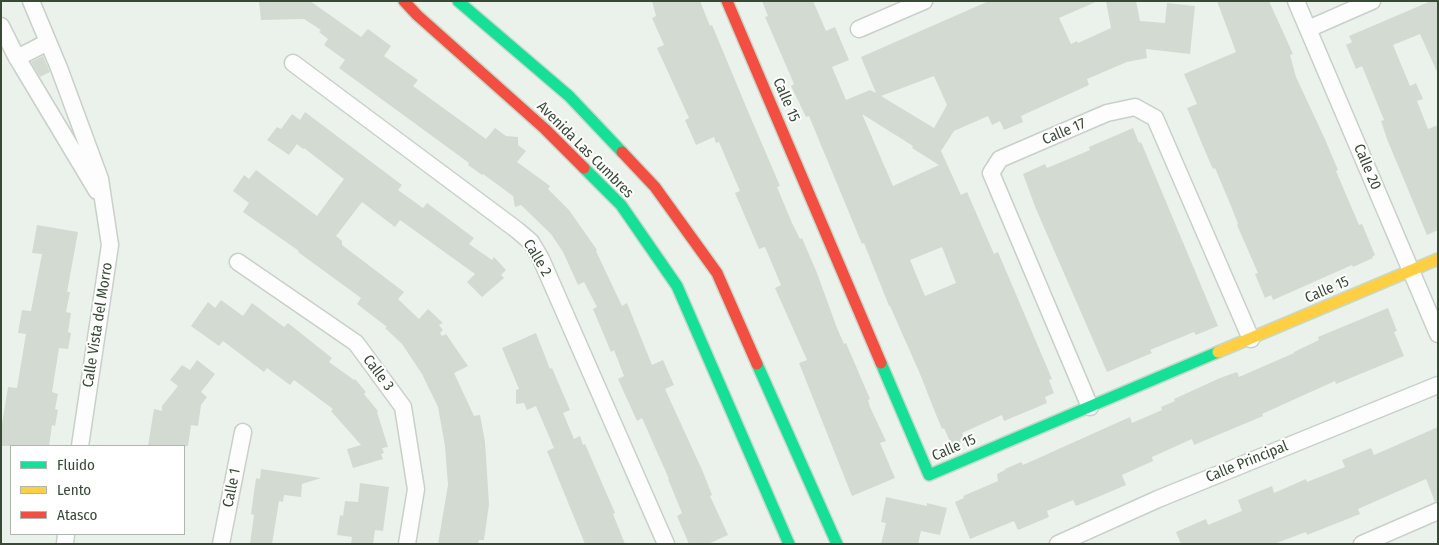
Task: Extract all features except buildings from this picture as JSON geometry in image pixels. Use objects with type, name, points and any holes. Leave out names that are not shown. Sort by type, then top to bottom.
[{"type":"main road","name":"Avenida Las Cumbres","points":[[404,1],[417,15],[545,129],[622,205],[677,286],[789,544]]},
{"type":"main road","name":"Avenida Las Cumbres","points":[[458,1],[568,96],[654,187],[717,274],[837,544]]},
{"type":"main road","name":"Calle 15","points":[[727,1],[929,475],[1438,260]]},
{"type":"street","name":"Calle Vista del Morro","points":[[31,1],[100,179],[110,245],[80,445]]},
{"type":"street","name":"Calle 20","points":[[1296,1],[1438,334]]},
{"type":"street","points":[[1308,29],[1372,1]]},
{"type":"street","points":[[859,29],[920,2]]},
{"type":"street","points":[[1,26],[17,58],[104,203]]},
{"type":"street","points":[[17,58],[48,42]]},
{"type":"street","name":"Calle 2","points":[[293,63],[517,230],[530,242],[541,259],[666,544]]},
{"type":"street","name":"Calle 17","points":[[1090,407],[991,173],[1000,159],[1107,113],[1135,106],[1155,118],[1251,339]]},
{"type":"street","name":"Calle 3","points":[[238,262],[356,343],[403,407],[416,489],[408,544]]},
{"type":"street","name":"Calle Principal","points":[[1058,544],[1158,499],[1438,385]]},
{"type":"street","name":"Calle 1","points":[[221,544],[243,432]]},
{"type":"street","points":[[1362,544],[1438,512]]},
{"type":"traffic: fast","points":[[458,1],[569,96],[622,152]]},
{"type":"traffic: fast","points":[[584,168],[621,205],[677,286],[789,544]]},
{"type":"traffic: fast","points":[[881,363],[929,475],[1218,352]]},
{"type":"traffic: fast","points":[[757,364],[837,544]]},
{"type":"traffic: slow","points":[[1218,352],[1438,259]]},
{"type":"traffic: jam","points":[[404,1],[417,15],[545,129],[584,168]]},
{"type":"traffic: jam","points":[[727,1],[881,363]]},
{"type":"traffic: jam","points":[[622,152],[655,187],[717,273],[757,364]]}]
